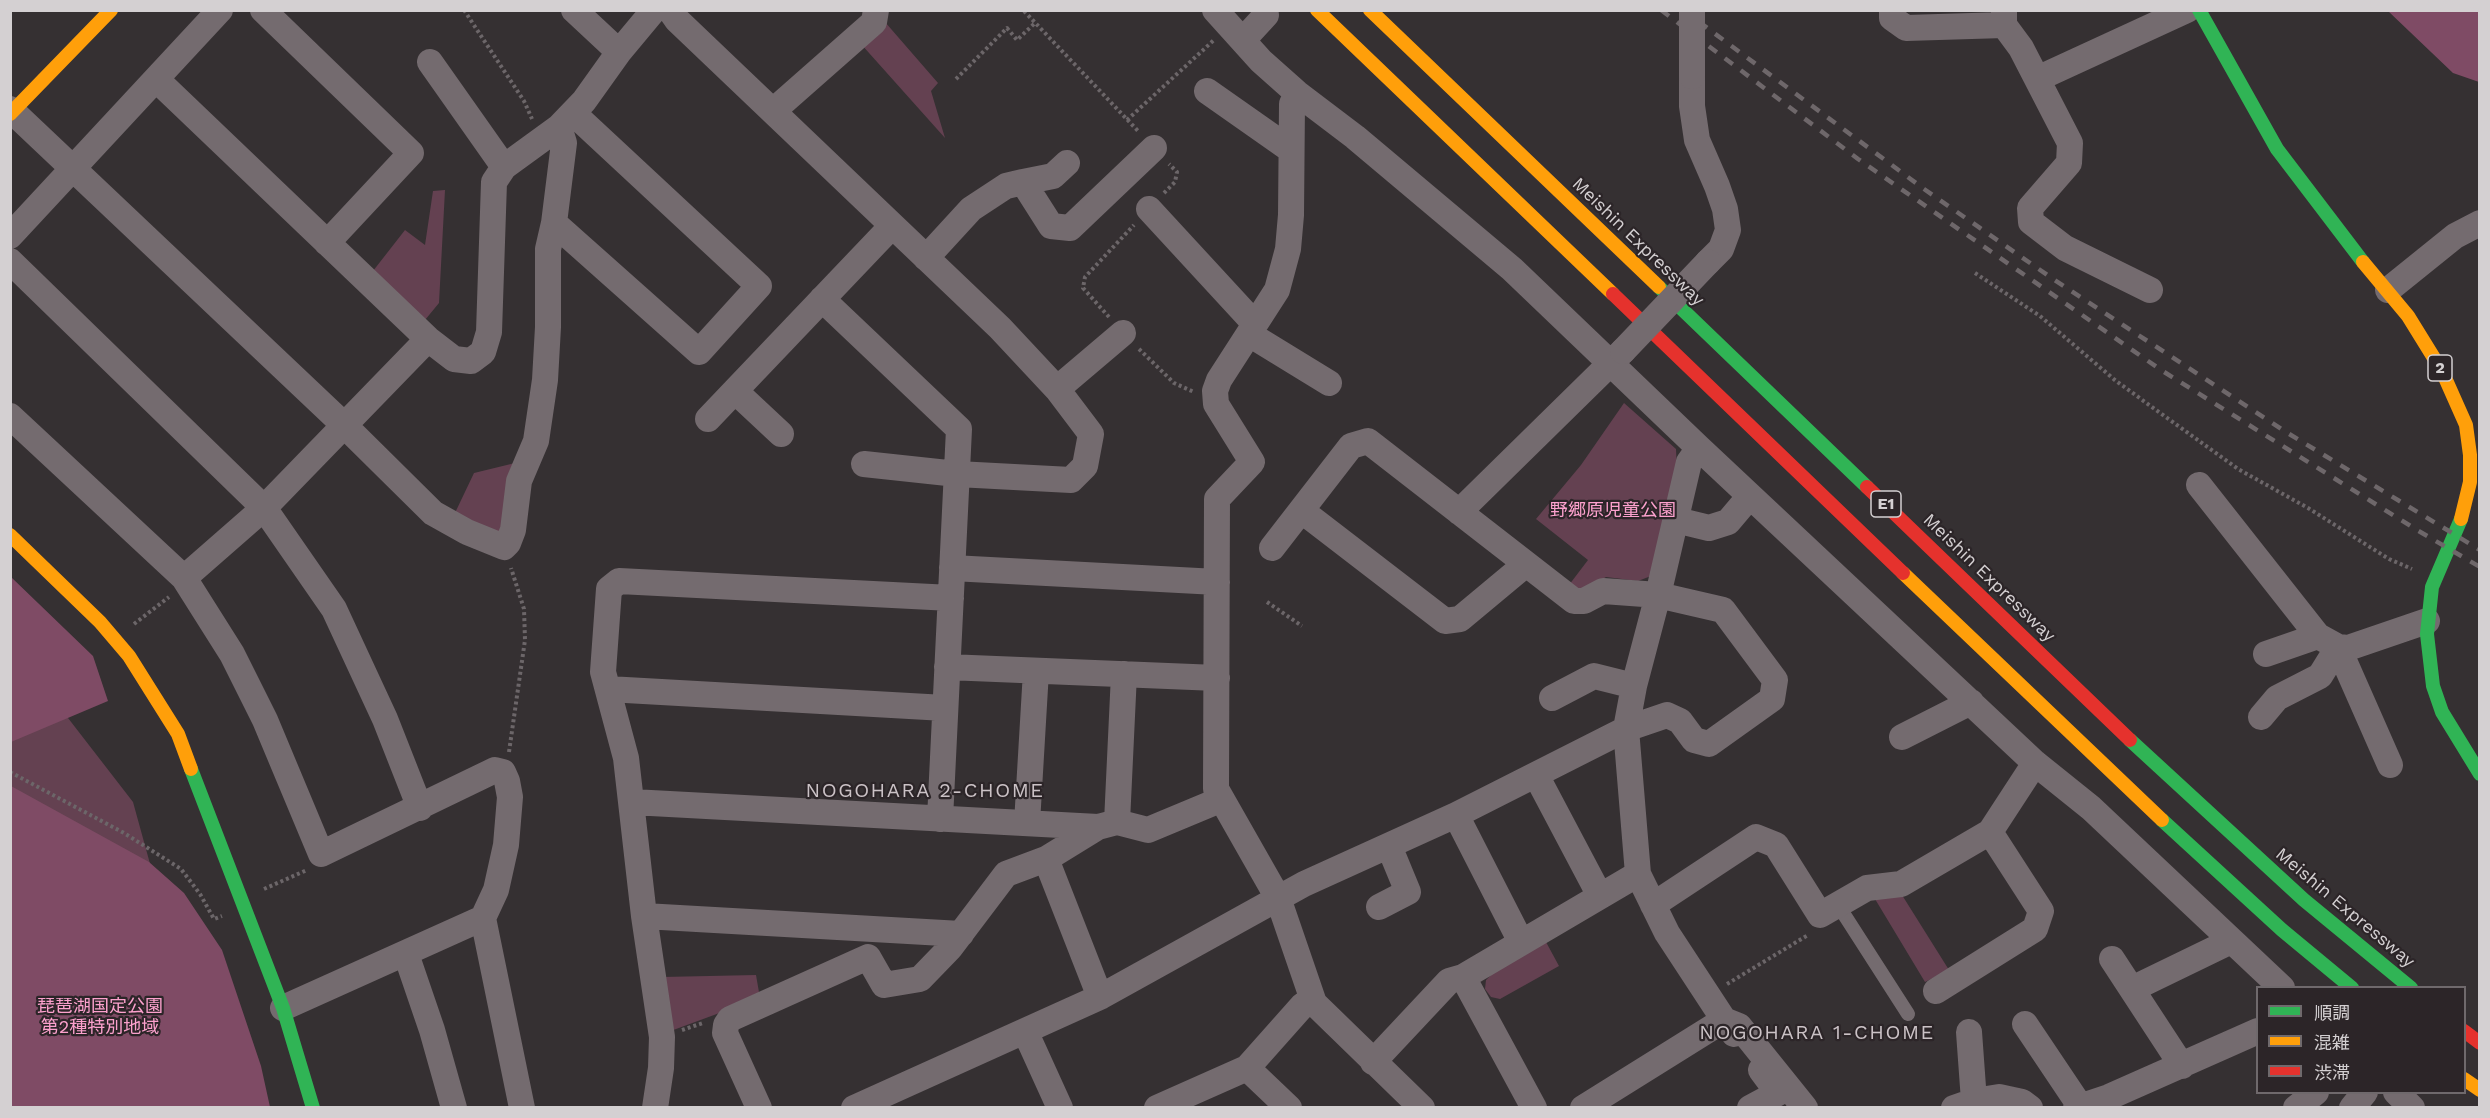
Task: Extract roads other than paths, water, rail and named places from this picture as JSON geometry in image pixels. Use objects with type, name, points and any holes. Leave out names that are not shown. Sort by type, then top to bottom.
[{"type":"main road","points":[[11,112],[111,10]]},
{"type":"main road","name":"E1","points":[[1317,10],[2127,788],[2282,930],[2351,986]]},
{"type":"main road","name":"Meishin Expressway","points":[[1370,10],[2153,762],[2304,900],[2410,986]]},
{"type":"main road","name":"2","points":[[2199,10],[2277,149],[2340,234],[2408,316],[2442,371],[2466,425],[2470,455],[2471,518],[2435,578],[2427,621],[2433,686],[2442,712],[2480,774]]},
{"type":"main road","points":[[10,535],[100,622],[129,656],[178,734],[284,1008],[313,1107]]},
{"type":"main road","points":[[2466,1032],[2480,1043]]},
{"type":"main road","points":[[2466,1080],[2480,1090]]},
{"type":"street","points":[[10,236],[220,10]]},
{"type":"street","points":[[262,10],[411,153],[327,243]]},
{"type":"street","points":[[574,10],[620,52]]},
{"type":"street","points":[[156,80],[428,339],[454,359],[471,361],[483,352],[489,332],[494,182],[504,167],[557,127],[654,10]]},
{"type":"street","points":[[670,10],[677,20],[891,227],[1000,328],[1057,389],[1091,434],[1085,466],[1071,480],[957,474],[864,465]]},
{"type":"street","points":[[773,111],[874,22],[876,10]]},
{"type":"street","points":[[1459,512],[1617,357],[1720,249],[1728,230],[1725,209],[1697,140],[1692,106],[1692,10]]},
{"type":"street","points":[[1892,10],[1892,18],[1906,28],[2004,18],[2070,143],[2069,163],[2030,208],[2031,222],[2065,248],[2150,290]]},
{"type":"street","points":[[2037,79],[2187,10]]},
{"type":"street","points":[[1266,15],[1229,25],[1261,61],[1297,93],[1355,137],[1617,357],[1699,448],[2035,763],[2091,808],[2282,986]]},
{"type":"street","points":[[430,62],[504,167]]},
{"type":"street","points":[[1207,91],[1291,150]]},
{"type":"street","points":[[1297,93],[1292,104],[1291,215],[1288,249],[1277,290],[1219,380],[1215,391],[1216,404],[1252,462],[1218,499],[1216,789],[1220,800],[1278,898],[1314,1003],[1422,1107]]},
{"type":"street","points":[[11,112],[344,425],[433,513],[467,532],[504,547],[513,530],[519,481],[536,441],[545,380],[548,249],[554,223],[564,143],[557,127]]},
{"type":"street","points":[[554,223],[699,352],[759,286],[557,127]]},
{"type":"street","points":[[1023,182],[1051,226],[1070,228],[1154,148]]},
{"type":"street","points":[[926,258],[971,209],[1005,186],[1053,176],[1066,163]]},
{"type":"street","points":[[1149,209],[1252,329],[1329,383]]},
{"type":"street","points":[[2388,290],[2455,236],[2480,223]]},
{"type":"street","points":[[708,419],[891,227]]},
{"type":"street","points":[[10,261],[264,508],[334,609],[385,719],[420,808]]},
{"type":"street","points":[[822,299],[959,429],[940,819]]},
{"type":"street","points":[[1057,389],[1123,333]]},
{"type":"street","points":[[186,580],[264,508],[428,339]]},
{"type":"street","points":[[735,391],[781,434]]},
{"type":"street","points":[[10,416],[186,580],[232,654],[265,720],[321,854],[495,770],[502,772],[507,781],[510,797],[506,845],[496,890],[483,918],[522,1107]]},
{"type":"street","points":[[854,1107],[1100,997],[1304,884],[1456,816],[1626,729],[1666,715],[1680,721],[1694,740],[1709,744],[1772,699],[1775,680],[1723,610],[1658,595],[1603,591],[1584,601],[1574,601],[1368,441],[1351,446],[1272,549]]},
{"type":"street","points":[[1699,448],[1689,462],[1634,686],[1626,729],[1638,874],[1668,933],[1724,1020],[1778,1093],[1750,1107]]},
{"type":"street","points":[[2199,485],[2328,641],[2390,765]]},
{"type":"street","points":[[1676,520],[1709,528],[1728,522],[1750,496]]},
{"type":"street","points":[[1302,511],[1444,621],[1460,619],[1526,564]]},
{"type":"street","points":[[952,568],[1217,582]]},
{"type":"street","points":[[655,1107],[661,1068],[662,1038],[649,1013],[644,916],[626,758],[603,672],[609,589],[619,581],[951,598]]},
{"type":"street","points":[[2266,654],[2328,641],[2348,648],[2427,621]]},
{"type":"street","points":[[2260,717],[2277,698],[2320,676],[2328,641]]},
{"type":"street","points":[[947,666],[1216,678]]},
{"type":"street","points":[[1027,824],[1036,671]]},
{"type":"street","points":[[1107,825],[1124,674]]},
{"type":"street","points":[[1552,698],[1594,676],[1634,686]]},
{"type":"street","points":[[608,689],[945,708]]},
{"type":"street","points":[[1902,737],[1971,702]]},
{"type":"street","points":[[1653,905],[1756,837],[1776,845],[1829,910],[1867,888],[1901,884],[1990,832],[2035,763]]},
{"type":"street","points":[[1536,775],[1600,896]]},
{"type":"street","points":[[632,802],[1027,824],[1107,825],[1148,831],[1220,800]]},
{"type":"street","points":[[1456,816],[1521,942]]},
{"type":"street","points":[[759,1107],[725,1033],[730,1019],[868,957],[884,986],[920,980],[961,934],[1006,874],[1046,859],[1107,825]]},
{"type":"street","points":[[1936,991],[2035,929],[2041,911],[1990,832]]},
{"type":"street","points":[[1378,907],[1408,892],[1389,846]]},
{"type":"street","points":[[1046,859],[1100,997]]},
{"type":"street","points":[[1373,1062],[1449,981],[1463,977],[1638,874]]},
{"type":"street","points":[[644,916],[961,934]]},
{"type":"street","points":[[284,1008],[483,918]]},
{"type":"street","points":[[2132,989],[2231,941]]},
{"type":"street","points":[[406,954],[432,1030],[454,1107]]},
{"type":"street","points":[[2112,959],[2182,1066]]},
{"type":"street","points":[[1463,977],[1534,1107]]},
{"type":"street","points":[[1157,1107],[1247,1068],[1302,1005],[1314,1003]]},
{"type":"street","points":[[1583,1107],[1724,1020]]},
{"type":"street","points":[[1724,1020],[1739,1026],[1805,1107]]},
{"type":"street","points":[[2025,1024],[2078,1107],[2109,1097],[2256,1032]]},
{"type":"street","points":[[1025,1031],[1060,1107]]},
{"type":"street","points":[[1969,1032],[1964,1104],[1999,1097],[2022,1102],[2030,1107]]},
{"type":"street","points":[[1247,1068],[1289,1107]]},
{"type":"street","points":[[2296,1107],[2313,1094]]},
{"type":"street","points":[[2352,1107],[2363,1094]]},
{"type":"street","points":[[2398,1094],[2412,1107]]},
{"type":"lane","points":[[1829,910],[1908,1014]]},
{"type":"railway","points":[[1661,10],[1858,159],[2161,370],[2480,567]]},
{"type":"railway","points":[[1683,10],[1924,189],[2053,279],[2286,432],[2480,550]]},
{"type":"district","name":"NOGOHARA 2-CHOME","points":[[925,791]]},
{"type":"district","name":"NOGOHARA 1-CHOME","points":[[1817,1033]]},
{"type":"park label","name":"野郷原児童公園","points":[[1613,511]]},
{"type":"park label","name":"琵琶湖国定公園 第2種特別地域","points":[[100,1017]]}]
